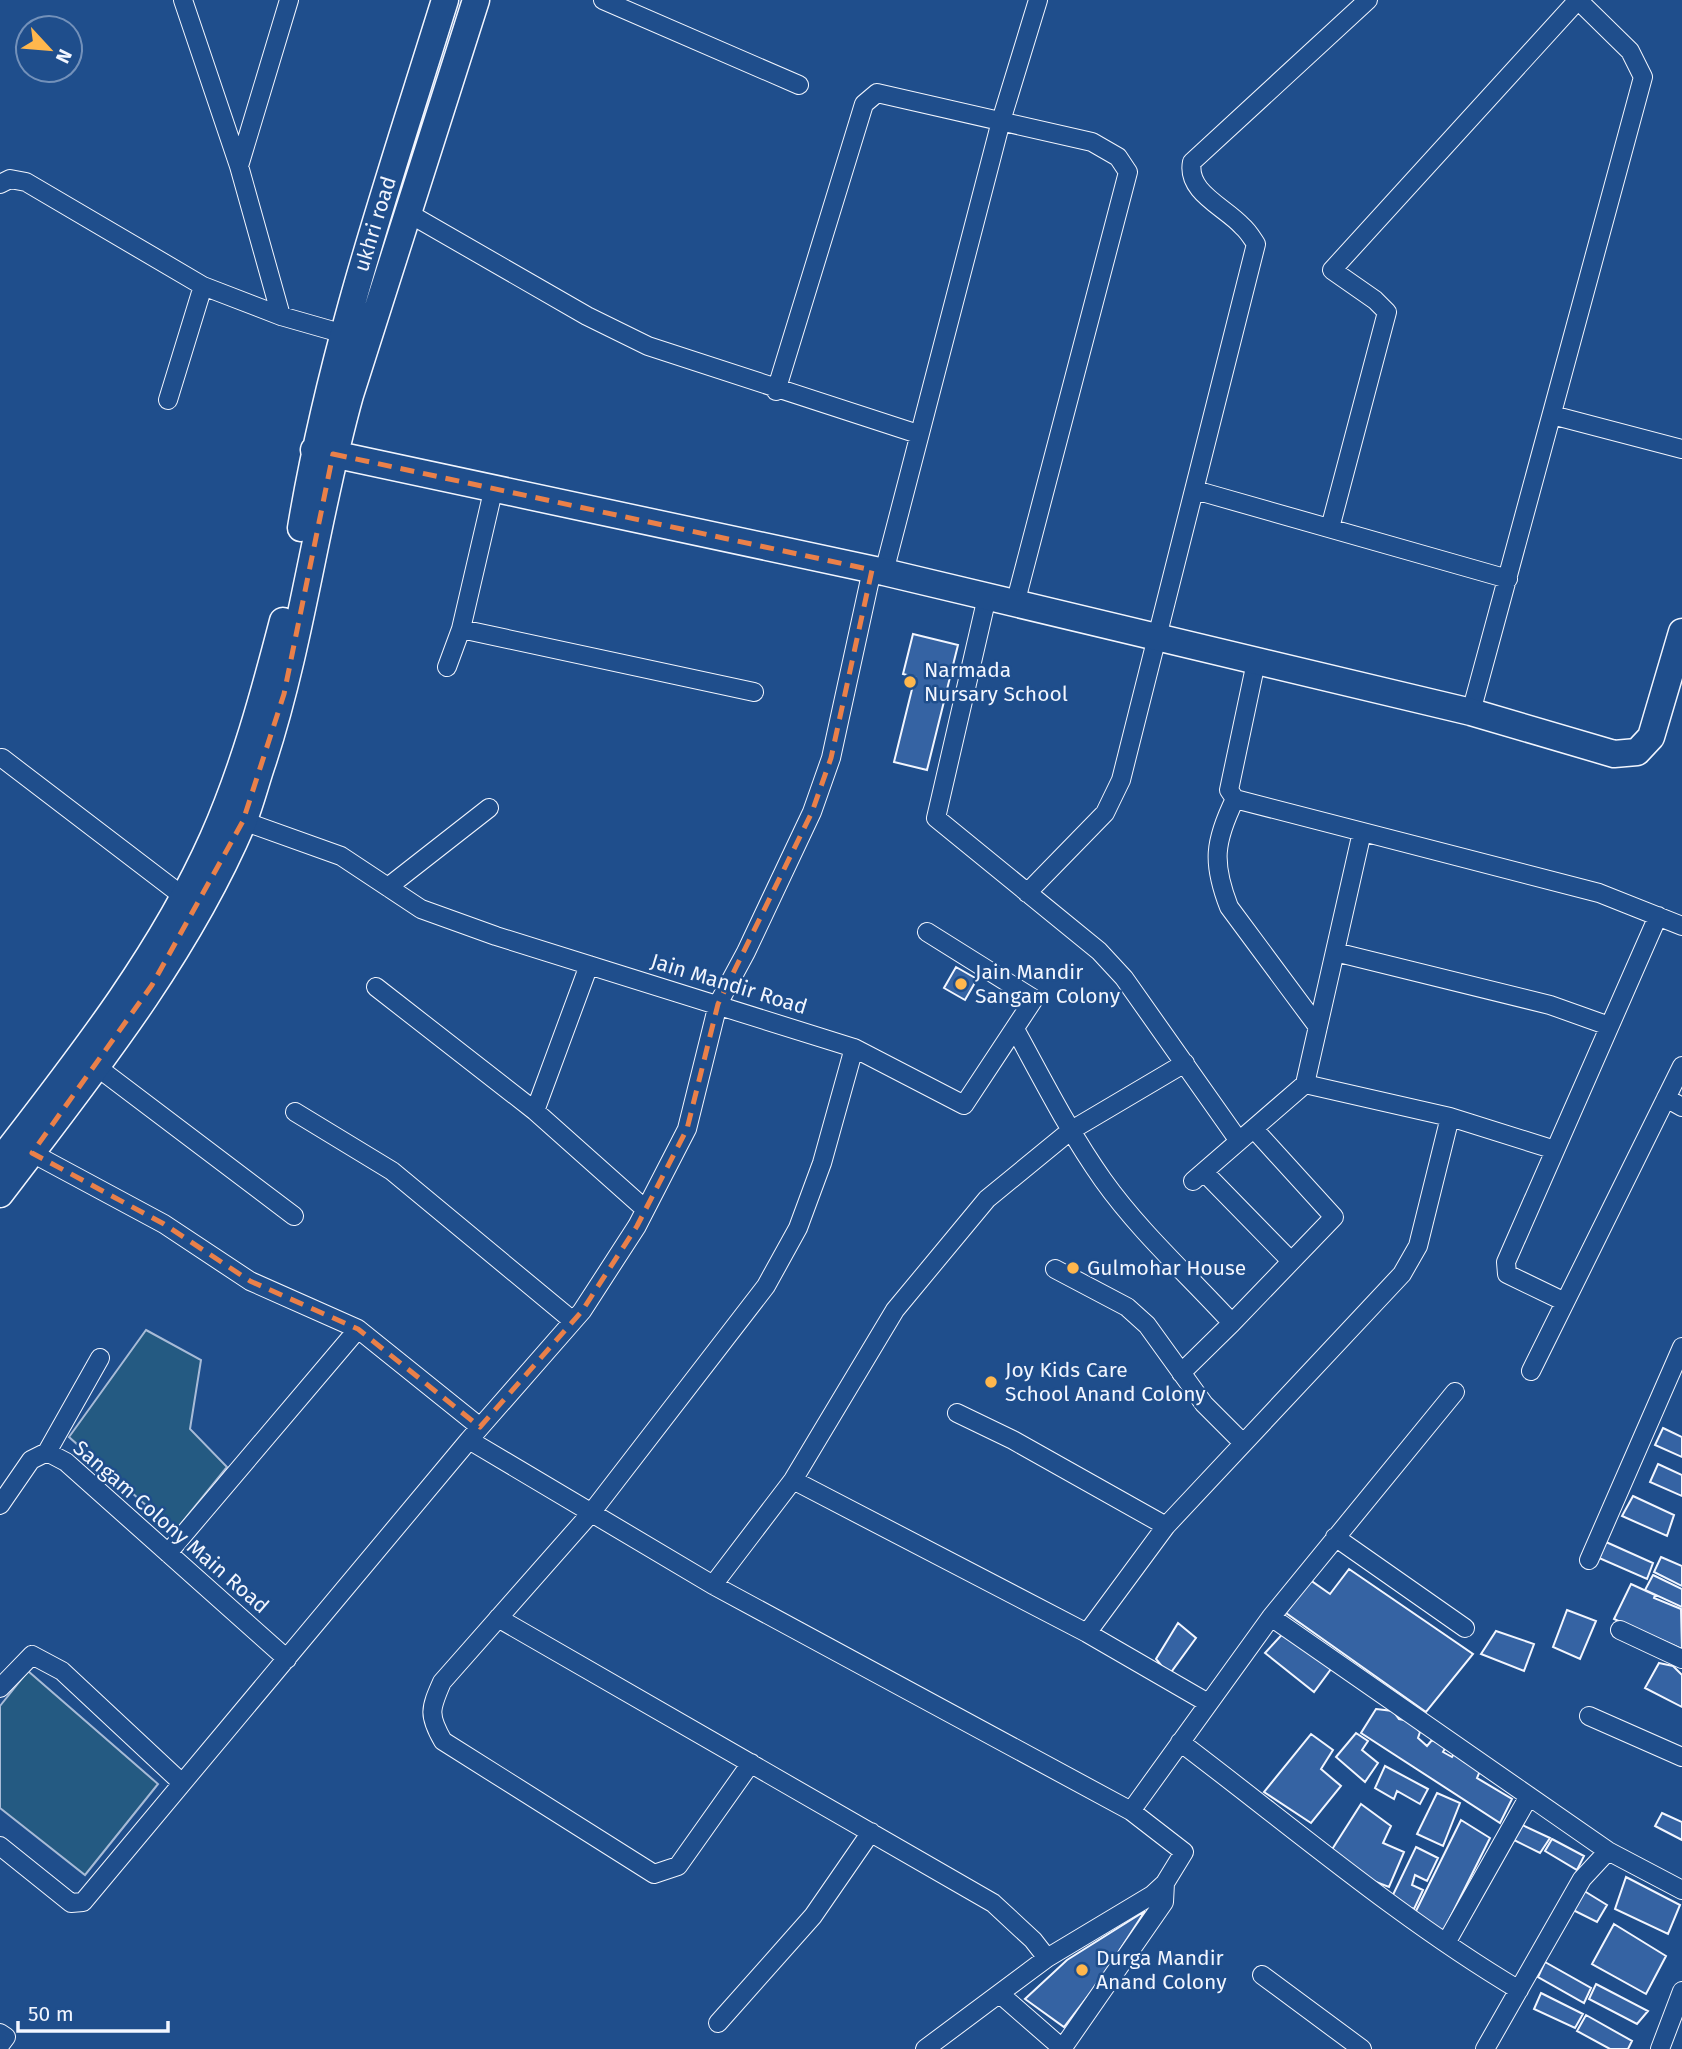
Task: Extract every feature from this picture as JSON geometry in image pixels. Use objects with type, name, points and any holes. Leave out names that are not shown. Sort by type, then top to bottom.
[{"type":"street","points":[[183,0],[239,166],[281,316]]},
{"type":"street","points":[[239,166],[289,0]]},
{"type":"street","name":"ukhri road","points":[[324,452],[344,334],[445,0]]},
{"type":"street","points":[[0,1161],[125,989],[184,897],[231,795],[285,614],[324,452],[408,213],[477,0]]},
{"type":"street","points":[[603,0],[799,85]]},
{"type":"street","points":[[0,1846],[71,1903],[83,1902],[475,1433],[573,1321],[645,1209],[687,1129],[718,1004],[746,952],[812,811],[831,758],[878,571],[918,434],[1001,121],[1038,0]]},
{"type":"street","points":[[1027,893],[1105,813],[1121,780],[1256,244],[1243,227],[1198,188],[1192,178],[1192,162],[1368,0]]},
{"type":"street","points":[[1330,528],[1387,312],[1375,300],[1332,270],[1578,0],[1630,51],[1643,77],[1471,712]]},
{"type":"street","points":[[776,391],[864,104],[877,93],[1092,142],[1118,157],[1128,172],[1015,604]]},
{"type":"street","points":[[0,184],[10,179],[26,183],[203,286],[281,316],[344,334]]},
{"type":"street","points":[[408,213],[587,316],[648,346],[776,391],[918,434]]},
{"type":"street","points":[[168,400],[203,286]]},
{"type":"street","points":[[1552,415],[1682,449]]},
{"type":"street","points":[[324,452],[878,571],[1471,712],[1614,754],[1637,752],[1651,737],[1682,632]]},
{"type":"street","points":[[0,1194],[97,1067],[202,904],[243,821],[284,694],[310,583],[324,452]]},
{"type":"street","points":[[447,667],[461,629],[494,487]]},
{"type":"street","points":[[1195,490],[1508,579]]},
{"type":"street","points":[[987,597],[936,818],[1099,951],[1124,978],[1239,1142]]},
{"type":"street","points":[[461,629],[754,692]]},
{"type":"street","points":[[1256,662],[1229,790],[1235,799],[1600,893],[1682,926]]},
{"type":"street","points":[[2,758],[184,897]]},
{"type":"street","points":[[1235,799],[1220,830],[1216,856],[1220,884],[1229,907],[1318,1027]]},
{"type":"street","points":[[388,887],[489,808]]},
{"type":"street","name":"Jain Mandir Road","points":[[243,821],[341,856],[421,909],[854,1048],[964,1105],[1034,999],[927,932]]},
{"type":"street","points":[[1291,1261],[1199,1177],[1306,1084],[1362,832]]},
{"type":"street","points":[[1565,1302],[1507,1274],[1506,1262],[1658,916]]},
{"type":"street","points":[[1335,953],[1550,1005],[1609,1026]]},
{"type":"street","points":[[535,1111],[589,965]]},
{"type":"street","points":[[376,988],[535,1111],[645,1209]]},
{"type":"street","points":[[1015,1029],[1070,1131],[1125,1209],[1232,1322]]},
{"type":"street","points":[[751,1763],[678,1866],[654,1874],[443,1741],[431,1720],[432,1703],[442,1682],[591,1513],[766,1286],[803,1215],[822,1163],[854,1048]]},
{"type":"street","points":[[713,1586],[793,1479],[895,1310],[987,1199],[1070,1131],[1185,1063]]},
{"type":"street","points":[[1531,1371],[1565,1302],[1674,1102],[1682,1066]]},
{"type":"street","points":[[97,1067],[294,1216]]},
{"type":"street","points":[[1306,1084],[1450,1117],[1555,1150]]},
{"type":"street","points":[[295,1112],[392,1171],[573,1321]]},
{"type":"street","points":[[1087,1633],[1166,1526],[1402,1274],[1418,1246],[1450,1117]]},
{"type":"street","points":[[1181,1373],[1334,1217],[1254,1129]]},
{"type":"street","points":[[32,1153],[164,1224],[250,1281],[358,1329],[475,1433],[591,1513],[713,1586],[1131,1811],[1184,1852],[1165,1883],[1152,1895],[1047,1958],[925,2049]]},
{"type":"street","points":[[1055,1269],[1127,1307],[1147,1325],[1204,1404],[1242,1442]]},
{"type":"street","points":[[167,1553],[358,1329]]},
{"type":"street","points":[[1589,1560],[1682,1348]]},
{"type":"street","points":[[47,1452],[100,1358]]},
{"type":"street","points":[[1131,1811],[1271,1617],[1455,1392]]},
{"type":"street","points":[[957,1413],[1013,1440],[1166,1526]]},
{"type":"street","name":"Sangam Colony Main Road","points":[[0,1505],[31,1460],[47,1452],[66,1462],[287,1659]]},
{"type":"street","points":[[793,1479],[1087,1633],[1208,1703]]},
{"type":"street","points":[[1335,1537],[1465,1628]]},
{"type":"street","points":[[1271,1617],[1608,1851],[1682,1890]]},
{"type":"street","points":[[498,1618],[993,1903],[1047,1958]]},
{"type":"street","points":[[1620,1630],[1682,1659]]},
{"type":"street","points":[[0,1688],[32,1655],[62,1671],[183,1783]]},
{"type":"street","points":[[1589,1716],[1682,1756]]},
{"type":"street","points":[[1180,1742],[1446,1943],[1518,1990]]},
{"type":"street","points":[[1446,1943],[1529,1796]]},
{"type":"street","points":[[718,2023],[813,1916],[871,1832]]},
{"type":"street","points":[[1485,2049],[1582,1879],[1608,1851]]},
{"type":"street","points":[[999,1994],[1062,2049],[1164,1902],[1165,1883]]},
{"type":"street","points":[[1262,1975],[1357,2048]]},
{"type":"street","points":[[1660,2049],[1682,1991]]},
{"type":"street","points":[[0,2033],[6,2037],[0,2045]]},
{"type":"highlighted area","points":[[333,454],[872,570],[831,758],[812,812],[718,1004],[687,1129],[637,1226],[582,1311],[480,1427],[358,1329],[250,1281],[164,1224],[32,1153],[152,985],[243,821],[284,694]]},
{"type":"shaded area","points":[[146,1330],[201,1360],[190,1429],[227,1467],[175,1531],[69,1437]]},
{"type":"shaded area","points":[[28,1671],[158,1784],[85,1875],[0,1808],[0,1706]]},
{"type":"building","points":[[913,634],[958,645],[927,770],[894,762],[915,677],[903,674]]},
{"type":"building","points":[[956,967],[977,979],[965,1000],[944,988]]},
{"type":"building","points":[[1663,1428],[1682,1437],[1682,1457],[1655,1445]]},
{"type":"building","points":[[1658,1464],[1682,1475],[1682,1496],[1650,1482]]},
{"type":"building","points":[[1633,1496],[1674,1515],[1667,1536],[1622,1516]]},
{"type":"building","points":[[1606,1542],[1653,1563],[1647,1579],[1599,1558]]},
{"type":"building","points":[[1661,1557],[1682,1566],[1682,1586],[1654,1572]]},
{"type":"building","points":[[1349,1569],[1473,1654],[1426,1712],[1286,1613],[1310,1580],[1330,1594]]},
{"type":"building","points":[[1653,1575],[1682,1589],[1682,1607],[1645,1590]]},
{"type":"building","points":[[1631,1584],[1655,1595],[1654,1598],[1681,1609],[1682,1649],[1614,1619]]},
{"type":"building","points":[[1567,1610],[1596,1621],[1580,1659],[1553,1647]]},
{"type":"building","points":[[1178,1623],[1196,1638],[1169,1675],[1156,1659]]},
{"type":"building","points":[[1287,1629],[1334,1665],[1314,1692],[1265,1653]]},
{"type":"building","points":[[1496,1631],[1534,1644],[1524,1671],[1481,1654]]},
{"type":"building","points":[[1659,1663],[1673,1666],[1682,1675],[1682,1707],[1645,1688]]},
{"type":"building","points":[[1376,1709],[1393,1711],[1399,1719],[1410,1721],[1420,1732],[1418,1738],[1427,1746],[1432,1740],[1446,1747],[1443,1752],[1452,1757],[1455,1752],[1464,1756],[1463,1761],[1480,1771],[1477,1778],[1512,1799],[1500,1823],[1361,1733]]},
{"type":"building","points":[[1356,1733],[1368,1741],[1362,1750],[1378,1763],[1365,1782],[1336,1757]]},
{"type":"building","points":[[1311,1734],[1333,1750],[1321,1769],[1341,1786],[1311,1823],[1264,1792]]},
{"type":"building","points":[[1385,1766],[1428,1789],[1420,1804],[1397,1791],[1394,1799],[1375,1788]]},
{"type":"building","points":[[1437,1793],[1460,1803],[1443,1846],[1417,1834]]},
{"type":"building","points":[[1361,1804],[1391,1826],[1383,1843],[1404,1852],[1389,1887],[1363,1877],[1331,1851]]},
{"type":"building","points":[[1662,1813],[1682,1822],[1682,1840],[1655,1826]]},
{"type":"building","points":[[1461,1820],[1490,1838],[1443,1932],[1415,1913]]},
{"type":"building","points":[[1518,1823],[1550,1838],[1540,1853],[1510,1838]]},
{"type":"building","points":[[1552,1839],[1584,1856],[1577,1870],[1545,1851]]},
{"type":"building","points":[[1416,1847],[1438,1858],[1427,1881],[1415,1875],[1412,1885],[1423,1890],[1414,1909],[1390,1901]]},
{"type":"building","points":[[1626,1877],[1680,1905],[1668,1934],[1615,1909]]},
{"type":"building","points":[[1581,1889],[1607,1905],[1597,1922],[1571,1909]]},
{"type":"building","name":"Durga Mandir Anand Colony","points":[[1145,1911],[1101,1979],[1064,2027],[1025,1999],[1067,1960]]},
{"type":"building","points":[[1614,1924],[1666,1956],[1646,1994],[1592,1964]]},
{"type":"building","points":[[1545,1962],[1591,1988],[1584,2003],[1538,1977]]},
{"type":"building","points":[[1596,1984],[1648,2011],[1637,2024],[1589,1999]]},
{"type":"building","points":[[1541,1993],[1583,2014],[1575,2028],[1534,2009]]},
{"type":"building","points":[[1586,2015],[1632,2041],[1628,2049],[1610,2049],[1577,2031]]},
{"type":"place","name":"Narmada Nursary School","points":[[910,682]]},
{"type":"place","name":"Jain Mandir Sangam Colony","points":[[961,984]]},
{"type":"place","name":"Gulmohar House","points":[[1073,1268]]},
{"type":"place","name":"Joy Kids Care School Anand Colony","points":[[991,1382]]},
{"type":"place","name":"Durga Mandir Anand Colony","points":[[1082,1970]]}]
